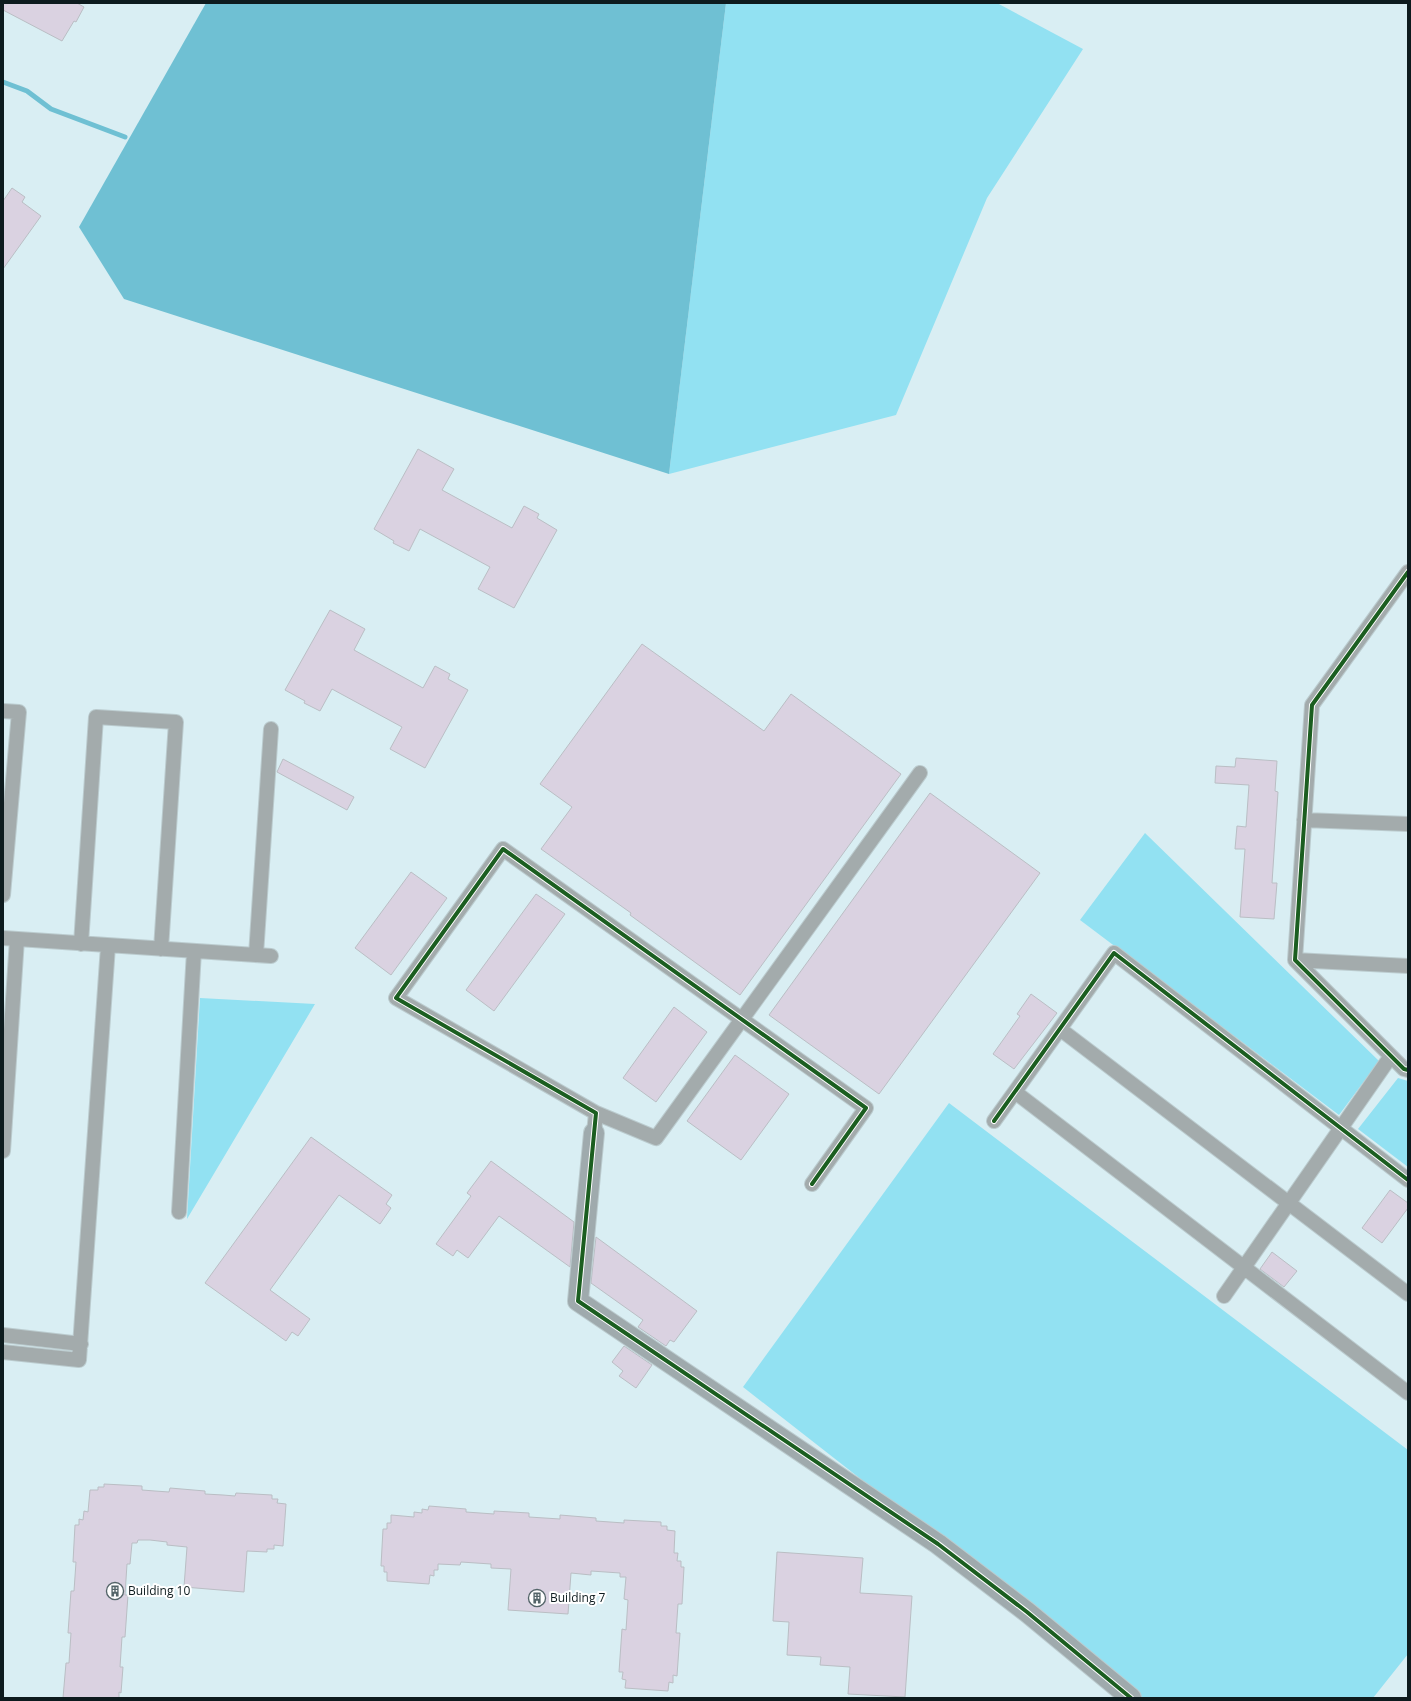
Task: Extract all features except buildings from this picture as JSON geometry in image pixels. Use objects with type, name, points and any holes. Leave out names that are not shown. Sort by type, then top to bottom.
[{"type":"street","points":[[1408,572],[1312,706],[1295,960],[1408,1070]]},
{"type":"street","points":[[3,711],[18,712],[3,895]]},
{"type":"street","points":[[81,944],[96,717],[176,722],[161,949]]},
{"type":"street","points":[[256,955],[271,729]]},
{"type":"street","points":[[812,1184],[866,1108],[742,1019],[503,849],[396,998],[596,1113],[656,1138],[742,1019],[920,773]]},
{"type":"street","points":[[1304,820],[1408,824]]},
{"type":"street","points":[[3,938],[271,956]]},
{"type":"street","points":[[3,1151],[17,939]]},
{"type":"street","points":[[3,1352],[79,1360],[108,946]]},
{"type":"street","points":[[179,1212],[194,951]]},
{"type":"street","points":[[994,1122],[1114,953],[1408,1180]]},
{"type":"street","points":[[1295,960],[1408,966]]},
{"type":"street","points":[[1060,1029],[1408,1294]]},
{"type":"street","points":[[1224,1296],[1392,1056]]},
{"type":"street","points":[[1015,1092],[1408,1393]]},
{"type":"street","points":[[596,1113],[578,1301],[938,1544],[1027,1612],[1131,1698]]},
{"type":"street","points":[[3,1335],[80,1344]]},
{"type":"shaded area","points":[[206,3],[726,3],[669,474],[124,299],[79,227]]},
{"type":"shaded area","points":[[726,3],[997,3],[1083,49],[987,198],[896,415],[669,474]]},
{"type":"shaded area","points":[[1145,833],[1379,1061],[1339,1115],[1080,920]]},
{"type":"shaded area","points":[[200,998],[315,1004],[187,1219]]},
{"type":"shaded area","points":[[1398,1078],[1408,1081],[1408,1167],[1358,1129]]},
{"type":"shaded area","points":[[949,1103],[1408,1450],[1408,1654],[1373,1698],[1141,1698],[743,1387]]},
{"type":"waterway","points":[[3,82],[27,91],[51,109],[125,137]]},
{"type":"cycle path","points":[[1408,572],[1312,705],[1295,960],[1404,1069],[1408,1070]]},
{"type":"cycle path","points":[[812,1184],[866,1108],[503,849],[396,998],[596,1113],[578,1301],[938,1544],[1027,1612],[1131,1698]]},
{"type":"cycle path","points":[[994,1121],[1114,953],[1408,1180]]},
{"type":"place","name":"Building 10","points":[[115,1591]]},
{"type":"place","name":"Building 7","points":[[537,1598]]}]
